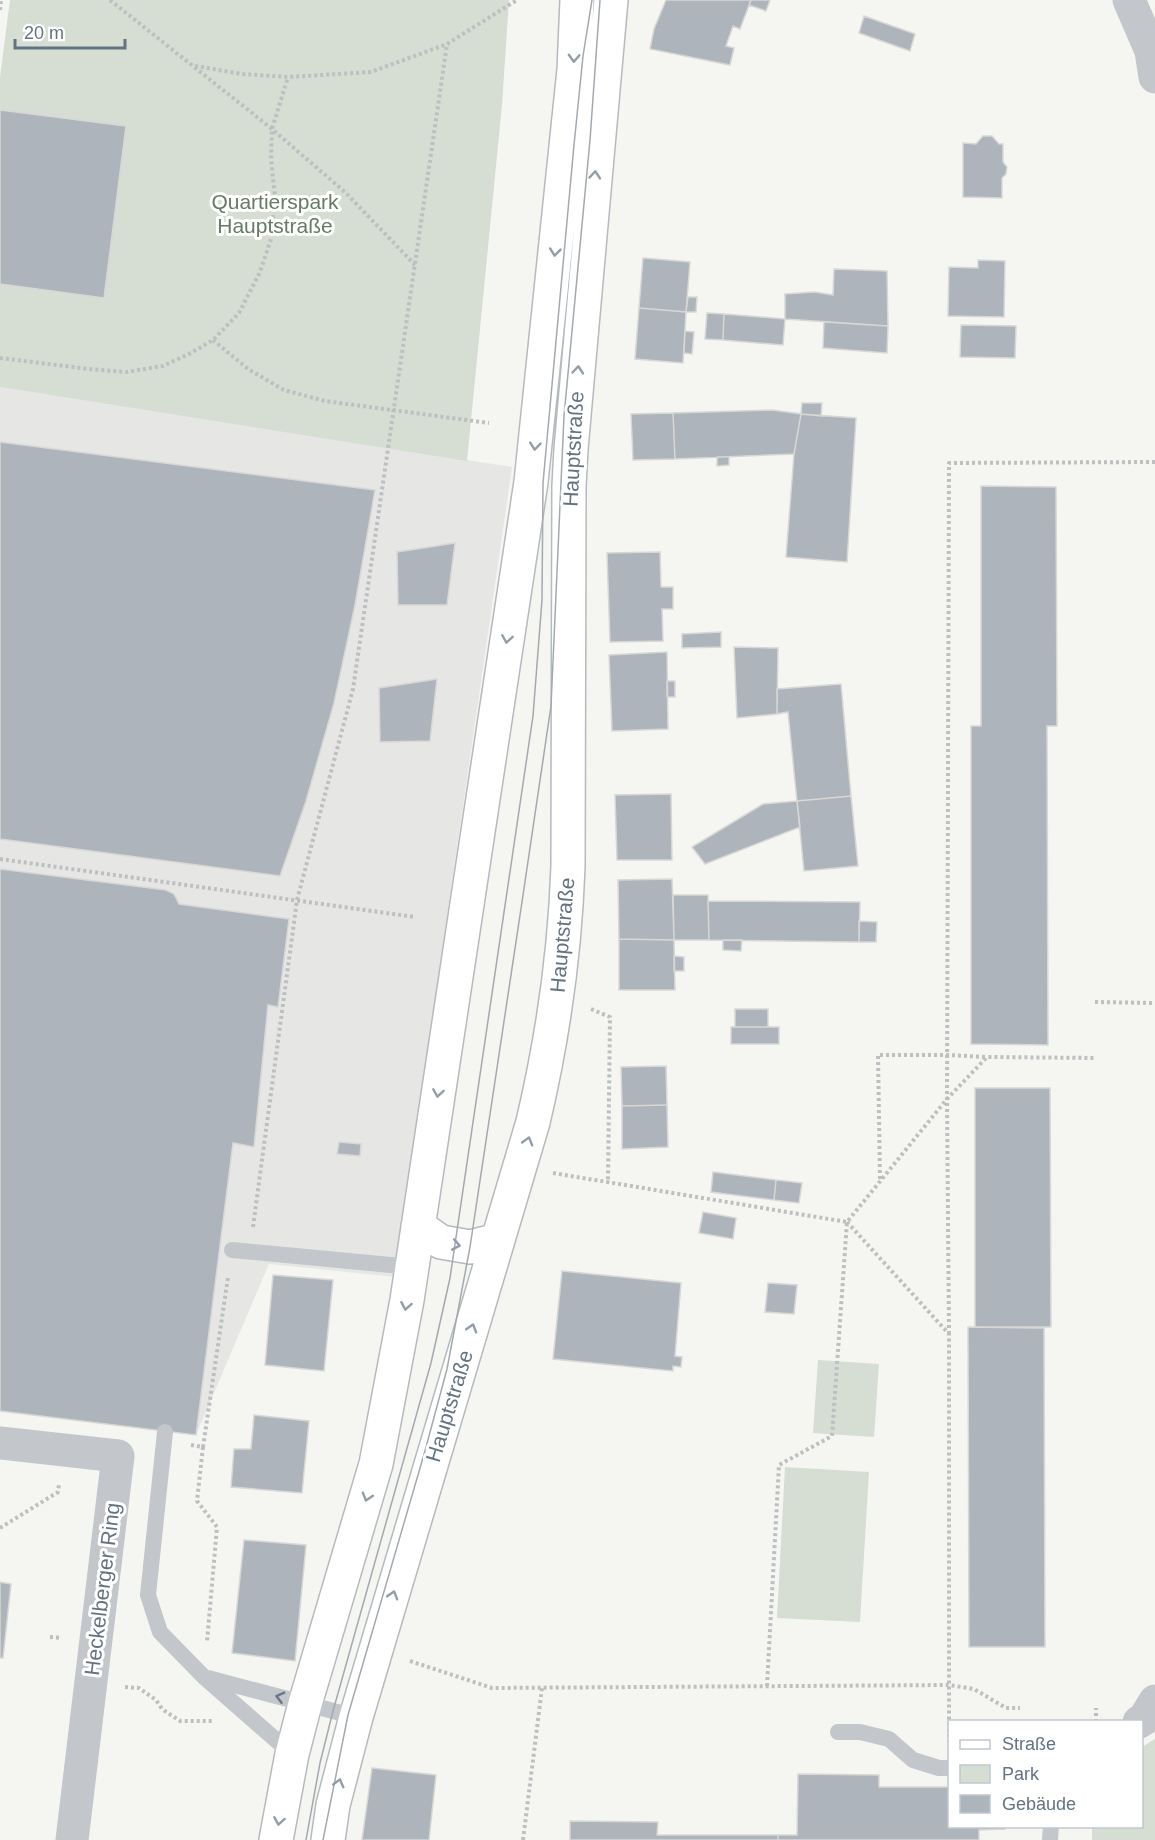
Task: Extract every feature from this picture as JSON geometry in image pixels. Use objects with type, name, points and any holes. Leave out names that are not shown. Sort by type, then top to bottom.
[{"type":"main road","name":"Hauptstraße","points":[[276,1840],[292,1754],[305,1704],[376,1464],[412,1267],[531,482],[574,70],[576,0]]},
{"type":"main road","name":"Hauptstraße","points":[[328,1840],[333,1805],[356,1717],[533,1122],[549,1054],[566,926],[569,486],[611,0]]},
{"type":"main road","points":[[531,482],[569,486]]},
{"type":"main road","points":[[418,1226],[441,1242],[470,1247],[498,1240]]},
{"type":"street","points":[[1129,0],[1151,51],[1155,77]]},
{"type":"street","name":"Heckelberger Ring","points":[[0,1443],[118,1456],[72,1840]]},
{"type":"street","points":[[1142,1720],[1155,1701]]},
{"type":"lane","points":[[232,1250],[412,1267]]},
{"type":"lane","points":[[164,1437],[148,1595],[160,1632],[204,1677],[292,1754]]},
{"type":"lane","points":[[204,1677],[356,1717]]},
{"type":"lane","points":[[838,1732],[860,1732],[889,1739],[913,1760],[939,1768],[948,1768]]},
{"type":"path","points":[[0,10],[1,0]]},
{"type":"path","points":[[110,0],[272,129],[346,193],[416,266]]},
{"type":"path","points":[[194,66],[242,74],[288,77],[371,72],[447,44],[517,0]]},
{"type":"path","points":[[204,1677],[217,1527],[197,1501],[233,1242],[252,1230],[297,900],[353,689],[447,44]]},
{"type":"path","points":[[0,358],[126,372],[163,366],[191,353],[213,339],[239,314],[260,272],[271,239],[275,197],[271,159],[272,129],[288,77]]},
{"type":"path","points":[[213,339],[248,369],[284,390],[325,401],[489,423]]},
{"type":"path","points":[[949,1720],[947,1099],[949,463],[1155,462]]},
{"type":"path","points":[[0,859],[415,917]]},
{"type":"path","points":[[1095,1002],[1155,1003]]},
{"type":"path","points":[[582,1006],[610,1017],[608,1183]]},
{"type":"path","points":[[880,1179],[878,1055],[1095,1058]]},
{"type":"path","points":[[767,1686],[779,1465],[832,1436],[847,1222],[947,1099],[987,1057]]},
{"type":"path","points":[[547,1172],[847,1222],[949,1334]]},
{"type":"path","points":[[164,1437],[203,1447]]},
{"type":"path","points":[[405,1659],[492,1688],[949,1685],[974,1689],[1006,1708],[1020,1708]]},
{"type":"path","points":[[91,1682],[139,1689],[180,1721],[213,1721]]},
{"type":"path","points":[[523,1840],[542,1688]]},
{"type":"path","points":[[1096,1708],[1096,1720]]},
{"type":"shaded area","points":[[0,387],[512,467],[395,1277],[269,1264],[196,1435],[0,1411]]},
{"type":"green space","name":"Quartierspark Hauptstraße","points":[[10,0],[509,0],[502,105],[467,461],[0,387],[0,77]]},
{"type":"green space","points":[[818,1360],[879,1364],[874,1437],[813,1433]]},
{"type":"green space","points":[[785,1467],[869,1472],[860,1622],[777,1618]]},
{"type":"green space","points":[[1155,1739],[1155,1840],[1092,1840],[1092,1828],[1143,1828],[1143,1746]]},
{"type":"building","points":[[666,0],[751,0],[740,29],[733,26],[726,46],[734,48],[730,65],[650,49],[654,29]]},
{"type":"building","points":[[751,0],[770,0],[766,11],[749,5]]},
{"type":"building","points":[[864,16],[915,34],[910,51],[859,33]]},
{"type":"building","points":[[0,110],[126,126],[104,298],[0,284]]},
{"type":"building","points":[[983,136],[992,136],[999,144],[1003,144],[1003,162],[1007,167],[1006,174],[1002,178],[1002,198],[963,197],[963,143],[976,144]]},
{"type":"building","points":[[643,258],[690,262],[686,312],[639,308]]},
{"type":"building","points":[[978,260],[1005,261],[1004,317],[948,316],[949,267],[978,268]]},
{"type":"building","points":[[834,269],[887,271],[888,326],[785,319],[785,294],[815,292],[833,295]]},
{"type":"building","points":[[688,297],[697,297],[696,312],[686,312]]},
{"type":"building","points":[[639,308],[686,312],[683,363],[635,359]]},
{"type":"building","points":[[707,313],[724,314],[723,340],[705,339]]},
{"type":"building","points":[[724,314],[785,319],[783,345],[723,340]]},
{"type":"building","points":[[824,322],[888,326],[887,353],[823,348]]},
{"type":"building","points":[[961,325],[1016,326],[1015,358],[960,357]]},
{"type":"building","points":[[685,331],[694,332],[692,354],[684,353]]},
{"type":"building","points":[[802,403],[822,403],[821,416],[801,414]]},
{"type":"building","points":[[772,410],[801,414],[794,454],[675,459],[673,413]]},
{"type":"building","points":[[673,413],[675,459],[633,460],[631,414]]},
{"type":"building","points":[[801,414],[856,418],[847,562],[786,557],[794,454]]},
{"type":"building","points":[[0,442],[375,490],[355,605],[334,703],[306,801],[280,876],[0,839]]},
{"type":"building","points":[[717,457],[729,457],[729,465],[717,466]]},
{"type":"building","points":[[981,486],[1056,487],[1057,726],[1047,726],[1048,1045],[971,1044],[971,726],[981,726]]},
{"type":"building","points":[[455,543],[447,605],[398,605],[397,552]]},
{"type":"building","points":[[660,552],[661,587],[673,587],[673,609],[662,609],[663,641],[610,642],[607,553]]},
{"type":"building","points":[[721,632],[721,647],[682,648],[682,634]]},
{"type":"building","points":[[734,647],[778,648],[777,714],[737,718]]},
{"type":"building","points":[[667,652],[668,729],[612,731],[609,655]]},
{"type":"building","points":[[437,679],[430,741],[380,742],[379,688]]},
{"type":"building","points":[[667,681],[675,681],[675,697],[667,697]]},
{"type":"building","points":[[841,684],[851,796],[797,801],[788,712],[777,714],[777,689]]},
{"type":"building","points":[[671,794],[672,860],[617,860],[615,795]]},
{"type":"building","points":[[851,796],[858,866],[804,871],[797,801]]},
{"type":"building","points":[[797,801],[800,827],[705,864],[692,847],[763,804]]},
{"type":"building","points":[[0,869],[166,890],[174,894],[179,904],[289,919],[278,1007],[268,1005],[254,1147],[233,1143],[196,1435],[0,1411]]},
{"type":"building","points":[[672,879],[674,940],[619,939],[618,880]]},
{"type":"building","points":[[673,895],[708,895],[709,940],[674,940]]},
{"type":"building","points":[[708,901],[860,902],[859,942],[709,940]]},
{"type":"building","points":[[859,921],[877,922],[876,942],[859,942]]},
{"type":"building","points":[[619,939],[674,940],[675,990],[619,990]]},
{"type":"building","points":[[723,940],[742,940],[741,951],[723,950]]},
{"type":"building","points":[[674,956],[684,957],[684,971],[674,971]]},
{"type":"building","points":[[735,1009],[768,1009],[768,1027],[735,1027]]},
{"type":"building","points":[[731,1027],[779,1027],[779,1044],[731,1044]]},
{"type":"building","points":[[666,1066],[667,1105],[622,1106],[621,1067]]},
{"type":"building","points":[[975,1088],[1050,1088],[1051,1327],[975,1327]]},
{"type":"building","points":[[667,1105],[668,1147],[622,1149],[622,1106]]},
{"type":"building","points":[[339,1142],[361,1144],[360,1156],[337,1154]]},
{"type":"building","points":[[713,1172],[776,1180],[774,1200],[711,1192]]},
{"type":"building","points":[[776,1180],[802,1183],[799,1203],[774,1200]]},
{"type":"building","points":[[703,1212],[736,1218],[733,1239],[699,1233]]},
{"type":"building","points":[[562,1271],[681,1283],[675,1356],[682,1357],[681,1367],[673,1366],[673,1371],[553,1359]]},
{"type":"building","points":[[273,1275],[333,1280],[324,1371],[265,1365]]},
{"type":"building","points":[[768,1283],[797,1285],[794,1314],[765,1312]]},
{"type":"building","points":[[968,1327],[1044,1328],[1045,1647],[969,1647]]},
{"type":"building","points":[[254,1415],[309,1421],[302,1493],[231,1487],[234,1449],[251,1449]]},
{"type":"building","points":[[244,1540],[306,1545],[295,1661],[232,1653]]},
{"type":"building","points":[[0,1582],[11,1584],[3,1658],[0,1658]]},
{"type":"building","points":[[372,1768],[436,1775],[429,1840],[362,1840]]},
{"type":"building","points":[[798,1774],[879,1775],[879,1787],[948,1787],[948,1828],[1005,1828],[979,1830],[979,1840],[778,1840],[778,1835],[797,1835]]},
{"type":"building","points":[[570,1821],[658,1822],[657,1835],[778,1835],[778,1840],[570,1840]]},
{"type":"tram line","points":[[306,1840],[320,1763],[333,1711],[431,1363],[450,1278],[533,716],[542,600],[543,483],[583,56],[592,0]]},
{"type":"tram line","points":[[323,1840],[348,1715],[447,1369],[470,1247],[522,902],[551,706],[564,416],[590,140],[600,0]]}]
